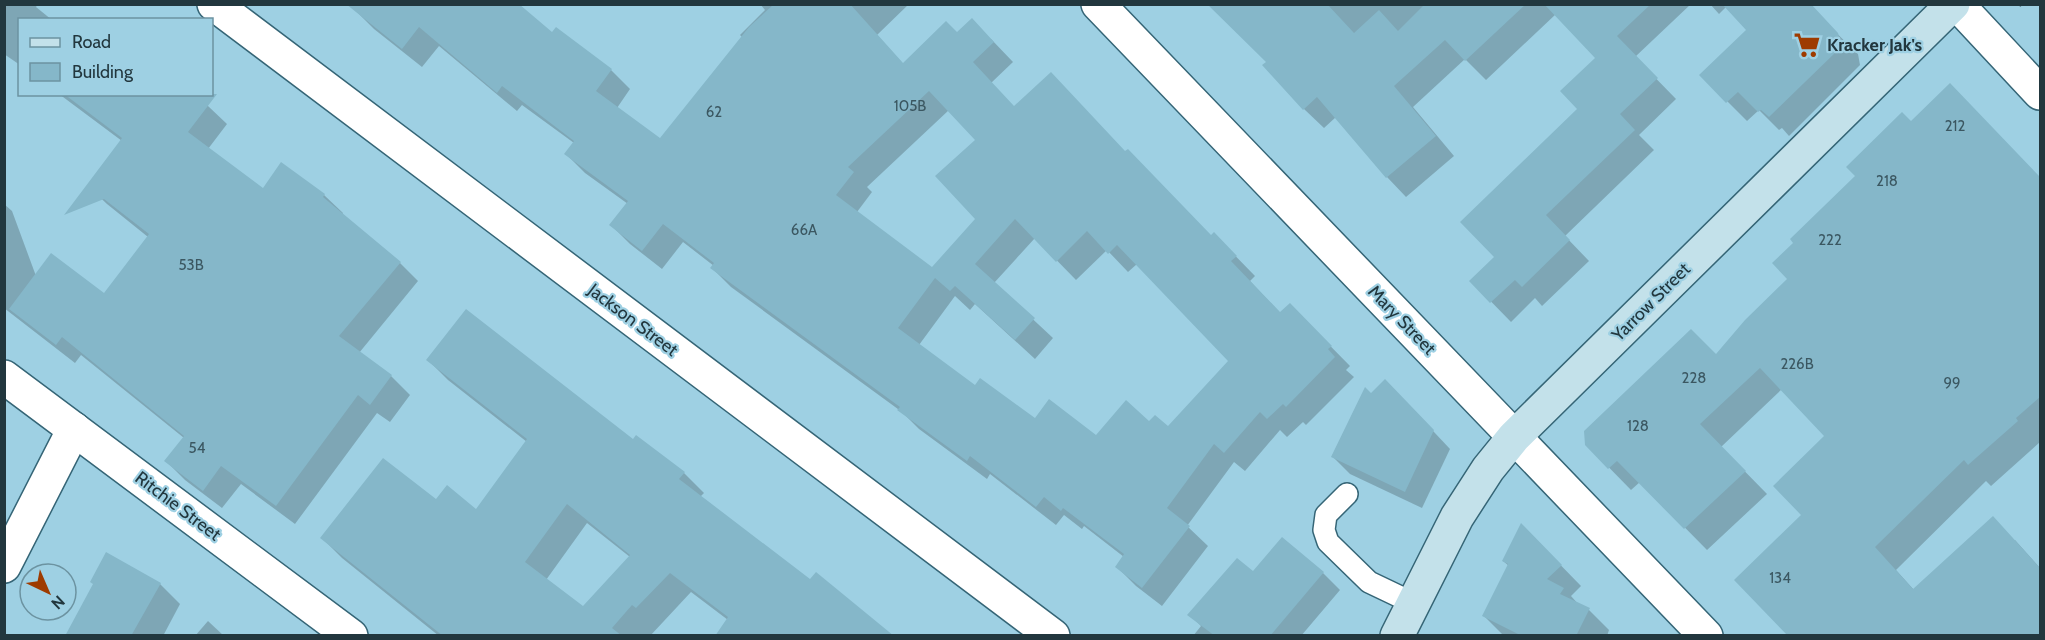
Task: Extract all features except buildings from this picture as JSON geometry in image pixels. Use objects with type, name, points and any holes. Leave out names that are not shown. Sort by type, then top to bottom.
[{"type":"street","name":"Jackson Street","points":[[214,4],[1053,636]]},
{"type":"street","name":"Mary Street","points":[[1098,4],[1706,636]]},
{"type":"street","name":"Yarrow Street","points":[[1397,636],[1462,509],[1488,469],[1514,437],[1955,4]]},
{"type":"street","points":[[1955,4],[2040,93]]},
{"type":"street","name":"Ritchie Street","points":[[4,377],[351,636]]},
{"type":"street","points":[[4,566],[74,429]]},
{"type":"lane","points":[[1347,494],[1326,515],[1324,530],[1328,542],[1369,582],[1413,603]]},
{"type":"place","name":"Kracker Jak's","points":[[1807,45]]}]
